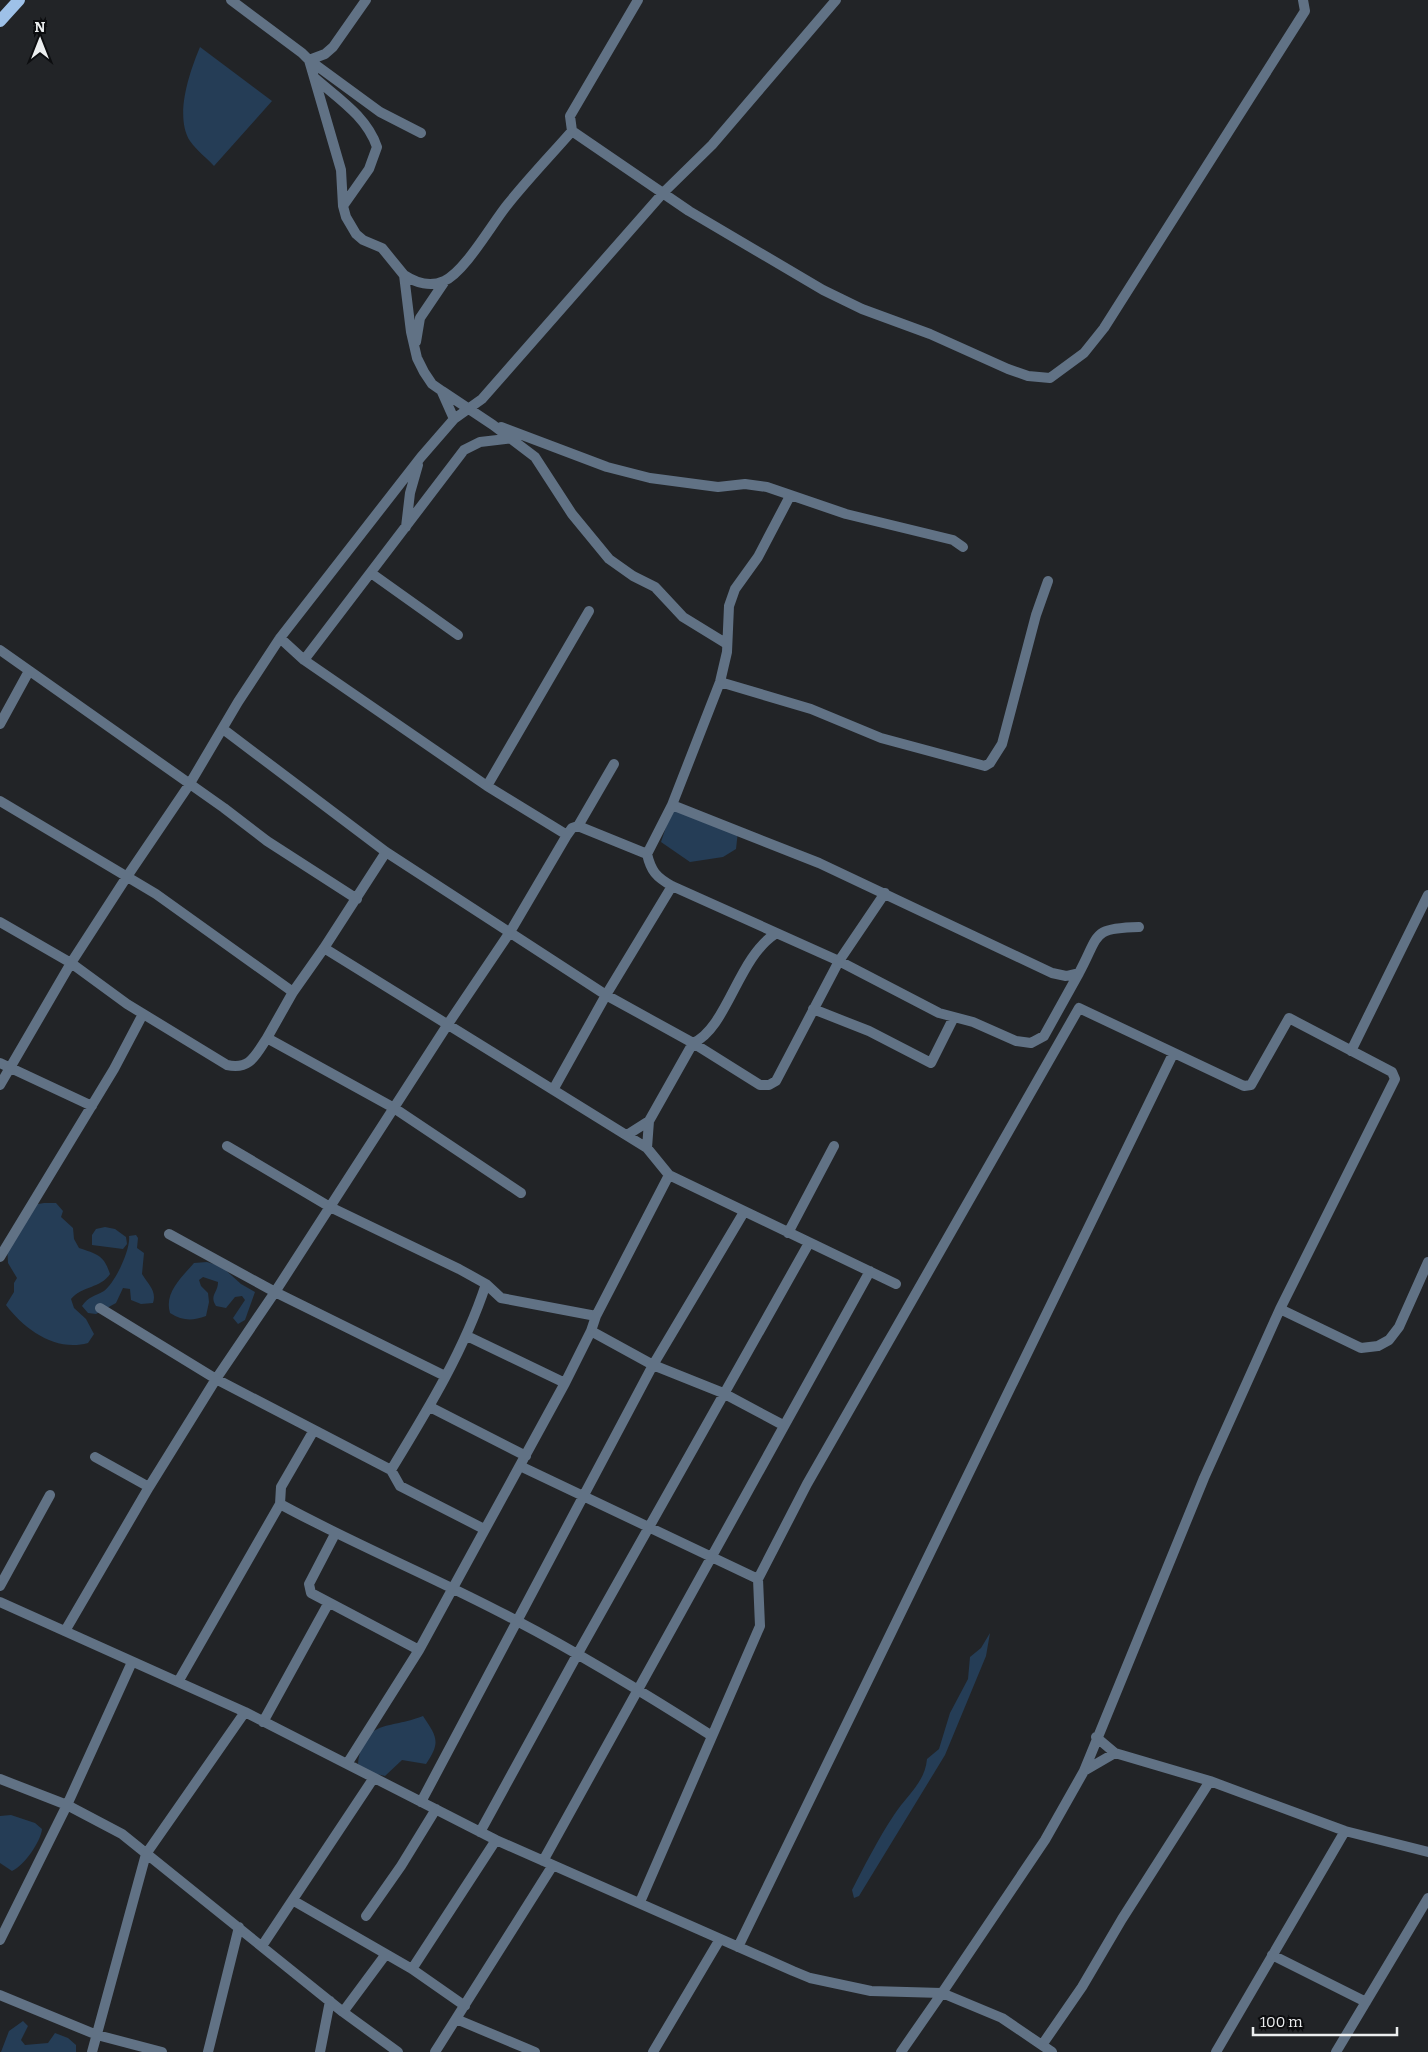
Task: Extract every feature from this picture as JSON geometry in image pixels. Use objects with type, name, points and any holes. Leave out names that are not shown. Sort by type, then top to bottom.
[{"type":"main road","points":[[0,21],[19,0]]},
{"type":"street","points":[[231,0],[380,112],[421,133]]},
{"type":"street","points":[[309,60],[325,54],[333,47],[366,0]]},
{"type":"street","points":[[638,0],[570,116],[572,131],[689,211],[823,290],[862,309],[930,334],[1021,374],[1050,378],[1084,352],[1104,328],[1305,11],[1303,0]]},
{"type":"street","points":[[0,1085],[71,964],[81,952],[126,878],[190,785],[280,638],[421,457],[454,419],[482,399],[663,193],[712,145],[836,0]]},
{"type":"street","points":[[309,60],[341,170],[343,206],[356,234],[363,240],[382,248],[404,275],[414,282],[429,284],[445,281]]},
{"type":"street","points":[[316,79],[355,113],[368,128],[377,147],[369,168],[343,206]]},
{"type":"street","points":[[414,347],[420,318],[445,281],[465,262],[508,204],[572,131]]},
{"type":"street","points":[[404,275],[414,347],[424,372],[432,384],[493,424],[535,457],[558,494],[602,553],[633,576],[655,587],[683,617],[727,644]]},
{"type":"street","points":[[442,391],[454,419]]},
{"type":"street","points":[[493,424],[608,467],[650,478],[718,487],[745,484],[767,487],[846,514],[953,540],[963,547]]},
{"type":"street","points":[[304,660],[464,450],[480,442],[529,436]]},
{"type":"street","points":[[406,528],[411,486],[421,457]]},
{"type":"street","points":[[646,854],[672,805],[720,682],[727,644],[729,606],[736,589],[758,557],[790,496]]},
{"type":"street","points":[[371,574],[458,635]]},
{"type":"street","points":[[720,682],[811,709],[881,738],[985,766],[990,763],[1002,744],[1036,615],[1048,581]]},
{"type":"street","points":[[487,786],[589,611]]},
{"type":"street","points":[[280,638],[304,660],[487,786],[567,835]]},
{"type":"street","points":[[0,650],[224,808],[259,836],[357,899]]},
{"type":"street","points":[[0,724],[29,672]]},
{"type":"street","points":[[223,729],[386,852],[606,995],[693,1043],[760,1086],[769,1085],[776,1081],[839,961],[885,893]]},
{"type":"street","points":[[578,826],[614,764]]},
{"type":"street","points":[[0,801],[126,878],[156,894],[293,992]]},
{"type":"street","points":[[672,805],[819,863],[1052,973],[1066,976],[1079,973]]},
{"type":"street","points":[[65,1631],[149,1487],[216,1379],[510,932],[572,828],[578,826],[646,854],[655,876],[672,886],[775,934],[839,961],[939,1014],[973,1022],[1016,1041],[1031,1043],[1044,1036],[1101,932],[1112,928],[1139,927]]},
{"type":"street","points":[[0,922],[71,964],[143,1014],[227,1065],[238,1067],[248,1064],[267,1038],[293,992],[357,899],[386,852]]},
{"type":"street","points":[[553,1090],[606,995],[672,886]]},
{"type":"street","points":[[1351,1051],[1427,899]]},
{"type":"street","points":[[647,1148],[649,1121],[693,1043],[704,1037],[719,1016],[758,947],[775,934]]},
{"type":"street","points":[[324,948],[647,1148],[669,1175],[896,1284]]},
{"type":"street","points":[[901,2052],[1045,1840],[1084,1771],[1096,1736],[1121,1683],[1204,1478],[1280,1309],[1394,1079],[1392,1072],[1386,1067],[1289,1018],[1248,1086],[1173,1054],[1064,999]]},
{"type":"street","points":[[640,1902],[760,1626],[758,1579],[812,1476],[1080,1008]]},
{"type":"street","points":[[813,1009],[869,1031],[931,1063],[954,1017]]},
{"type":"street","points":[[0,1257],[92,1106],[143,1014]]},
{"type":"street","points":[[267,1038],[394,1108],[521,1193]]},
{"type":"street","points":[[738,1947],[1173,1054]]},
{"type":"street","points":[[0,1063],[92,1106]]},
{"type":"street","points":[[627,1135],[649,1121]]},
{"type":"street","points":[[227,1146],[330,1207],[486,1284],[501,1298],[596,1316]]},
{"type":"street","points":[[788,1233],[834,1146]]},
{"type":"street","points":[[347,1764],[418,1650],[526,1456],[565,1383],[591,1331],[596,1316],[669,1175]]},
{"type":"street","points":[[421,1802],[653,1365],[744,1212]]},
{"type":"street","points":[[169,1234],[275,1292],[445,1376]]},
{"type":"street","points":[[480,1832],[577,1654],[809,1243]]},
{"type":"street","points":[[1280,1309],[1361,1348],[1378,1346],[1390,1340],[1399,1327],[1428,1262]]},
{"type":"street","points":[[543,1861],[870,1271]]},
{"type":"street","points":[[391,1470],[430,1407],[467,1336],[486,1284]]},
{"type":"street","points":[[100,1308],[216,1379],[391,1470],[400,1486],[484,1529]]},
{"type":"street","points":[[591,1331],[653,1365],[723,1393],[783,1426]]},
{"type":"street","points":[[467,1336],[565,1383]]},
{"type":"street","points":[[430,1407],[526,1456]]},
{"type":"street","points":[[178,1682],[280,1504],[281,1487],[314,1430]]},
{"type":"street","points":[[95,1456],[149,1487]]},
{"type":"street","points":[[520,1466],[758,1579]]},
{"type":"street","points":[[0,1586],[50,1495]]},
{"type":"street","points":[[280,1504],[335,1534],[516,1620],[639,1689],[712,1736]]},
{"type":"street","points":[[335,1534],[309,1584],[311,1593],[328,1604],[418,1650]]},
{"type":"street","points":[[0,1602],[245,1712],[373,1779],[436,1808],[496,1840],[810,1978],[871,1991],[942,1993],[1002,2018],[1047,2050],[1122,1919],[1210,1781]]},
{"type":"street","points":[[263,1722],[328,1604]]},
{"type":"street","points":[[0,1940],[67,1805],[132,1662]]},
{"type":"street","points":[[92,2052],[146,1854],[245,1712]]},
{"type":"street","points":[[1096,1736],[1115,1753],[1210,1781],[1345,1830],[1428,1852]]},
{"type":"street","points":[[1084,1771],[1115,1753]]},
{"type":"street","points":[[0,1779],[67,1805],[122,1834],[330,2002],[398,2052]]},
{"type":"street","points":[[262,1946],[294,1901],[373,1779]]},
{"type":"street","points":[[366,1916],[401,1866],[436,1808]]},
{"type":"street","points":[[1216,2052],[1345,1830]]},
{"type":"street","points":[[412,1970],[496,1840]]},
{"type":"street","points":[[435,2052],[553,1865]]},
{"type":"street","points":[[1336,2052],[1428,1898]]},
{"type":"street","points":[[294,1901],[386,1954],[465,2006]]},
{"type":"street","points":[[208,2052],[239,1927]]},
{"type":"street","points":[[653,2052],[720,1939]]},
{"type":"street","points":[[344,2012],[386,1954]]},
{"type":"street","points":[[1272,1955],[1366,2002]]},
{"type":"street","points":[[0,1995],[97,2035],[162,2052]]},
{"type":"street","points":[[320,2052],[330,2002]]},
{"type":"street","points":[[456,2019],[535,2052]]},
{"type":"shaded area","points":[[200,47],[272,101],[214,166],[190,141],[185,131],[183,119],[183,107],[188,81]]},
{"type":"shaded area","points":[[676,806],[738,831],[736,849],[723,857],[690,862],[661,842],[669,818]]},
{"type":"shaded area","points":[[56,1203],[63,1211],[61,1217],[73,1228],[74,1239],[79,1248],[99,1256],[110,1274],[102,1282],[80,1292],[71,1299],[74,1308],[86,1319],[94,1334],[88,1343],[64,1344],[42,1337],[22,1323],[6,1305],[14,1292],[14,1283],[17,1278],[8,1263],[7,1244],[27,1206]]},
{"type":"shaded area","points":[[105,1227],[115,1229],[126,1237],[127,1244],[123,1249],[92,1245],[92,1235],[96,1229]]},
{"type":"shaded area","points":[[136,1235],[138,1238],[137,1248],[144,1253],[142,1274],[153,1291],[153,1303],[141,1304],[131,1300],[130,1289],[123,1288],[116,1303],[96,1314],[88,1313],[82,1306],[89,1299],[104,1291],[113,1281],[125,1257],[129,1236]]},
{"type":"shaded area","points":[[207,1262],[221,1266],[241,1284],[255,1292],[245,1320],[238,1324],[233,1318],[245,1300],[242,1296],[235,1297],[226,1308],[216,1306],[213,1299],[218,1282],[203,1277],[199,1280],[201,1286],[208,1293],[209,1302],[206,1316],[188,1319],[179,1318],[170,1313],[169,1299],[179,1280],[194,1263]]},
{"type":"shaded area","points":[[990,1633],[986,1656],[945,1755],[859,1896],[854,1898],[852,1890],[877,1843],[894,1815],[919,1782],[926,1768],[927,1759],[939,1749],[950,1713],[968,1679],[970,1657],[981,1648]]},
{"type":"shaded area","points":[[423,1716],[435,1740],[434,1750],[426,1764],[402,1760],[385,1776],[368,1772],[358,1764],[361,1749],[372,1732],[389,1725]]},
{"type":"shaded area","points":[[11,1815],[35,1823],[42,1829],[39,1840],[31,1853],[22,1864],[12,1871],[0,1863],[0,1816]]},
{"type":"shaded area","points":[[23,2021],[28,2026],[21,2040],[25,2045],[48,2043],[55,2033],[68,2038],[76,2045],[76,2052],[1,2052],[9,2031]]}]
